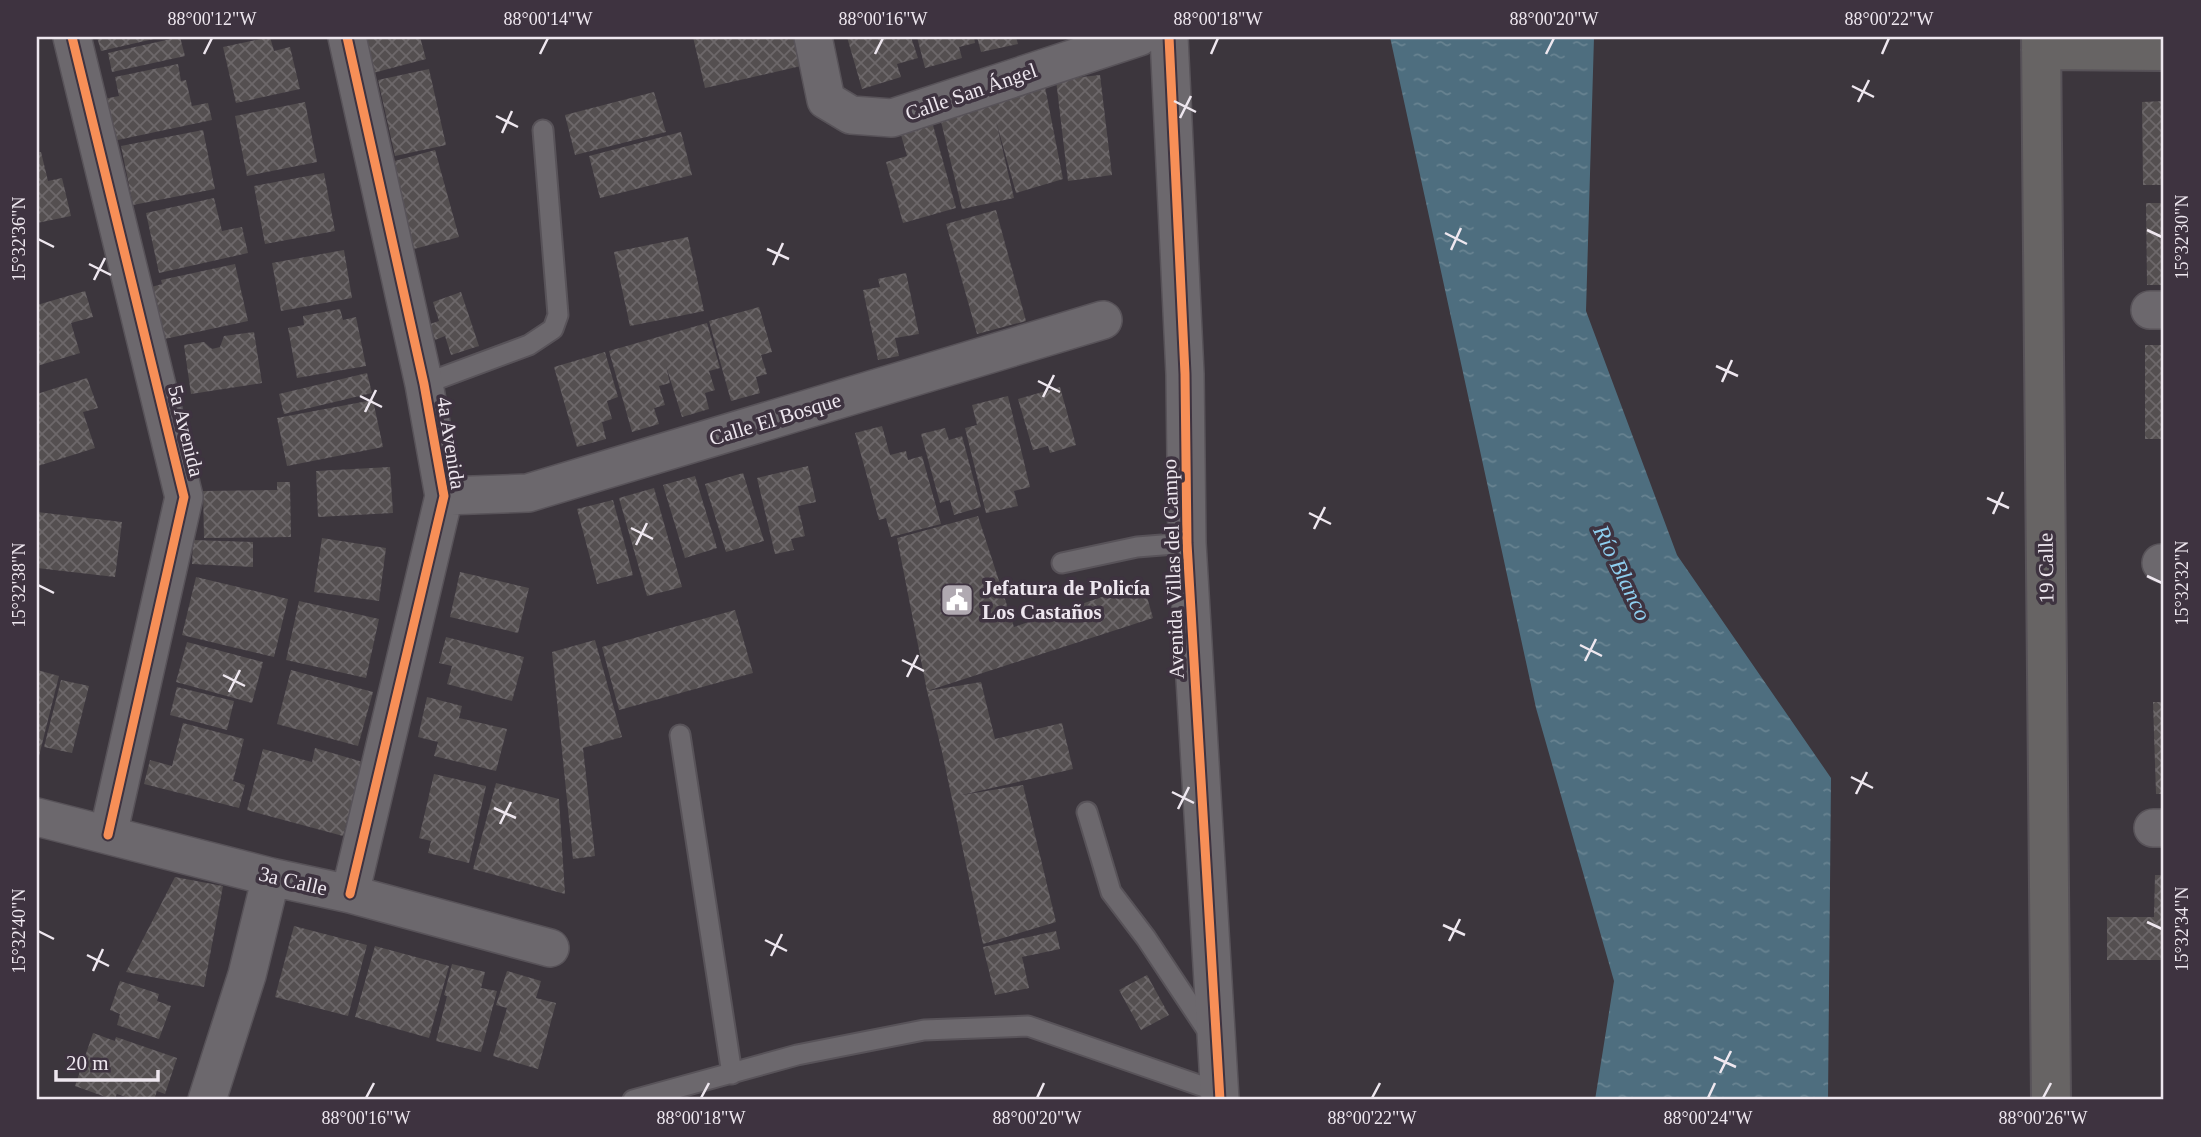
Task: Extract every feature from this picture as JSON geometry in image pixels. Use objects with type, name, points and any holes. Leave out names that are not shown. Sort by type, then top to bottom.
[{"type":"main road","points":[[2041,43],[2164,51]]},
{"type":"main road","name":"19 Calle","points":[[2041,43],[2051,1100]]},
{"type":"street","name":"5a Avenida","points":[[72,37],[184,497],[108,835]]},
{"type":"street","name":"4a Avenida","points":[[347,37],[424,384],[444,496],[350,894]]},
{"type":"street","name":"Calle San Ángel","points":[[813,37],[826,100],[851,115],[892,118],[1139,37]]},
{"type":"street","name":"Avenida Villas del Campo","points":[[1169,37],[1185,373],[1187,543],[1220,1096]]},
{"type":"street","name":"Calle El Bosque","points":[[444,496],[527,493],[1103,320]]},
{"type":"street","name":"3a Calle","points":[[37,817],[271,877],[350,894],[550,948]]},
{"type":"street","points":[[207,1100],[247,975],[271,877]]},
{"type":"lane","points":[[424,384],[529,345],[553,329],[558,315],[543,130]]},
{"type":"lane","points":[[1062,563],[1136,547],[1187,543]]},
{"type":"lane","points":[[680,735],[732,1074]]},
{"type":"lane","points":[[1087,812],[1111,892],[1146,938],[1218,1046]]},
{"type":"lane","points":[[633,1100],[797,1055],[924,1030],[1028,1026],[1220,1096]]},
{"type":"water","name":"Río Blanco","points":[[1390,37],[1594,37],[1586,311],[1677,555],[1831,778],[1828,1100],[1595,1100],[1614,981],[1536,708]]},
{"type":"building","points":[[97,37],[158,37],[158,38],[101,51]]},
{"type":"building","points":[[180,37],[185,56],[112,72],[108,53]]},
{"type":"building","points":[[270,37],[274,51],[290,47],[300,89],[236,103],[223,47]]},
{"type":"building","points":[[363,37],[420,37],[426,59],[373,73]]},
{"type":"building","points":[[693,37],[794,37],[801,66],[705,88]]},
{"type":"building","points":[[847,37],[911,37],[918,58],[897,64],[901,77],[862,89]]},
{"type":"building","points":[[917,37],[974,37],[975,43],[959,47],[962,58],[925,68]]},
{"type":"building","points":[[977,37],[1016,37],[1018,44],[981,52]]},
{"type":"building","points":[[178,64],[181,81],[186,80],[192,106],[208,103],[212,120],[113,141],[104,99],[119,96],[115,77]]},
{"type":"building","points":[[429,69],[446,145],[395,156],[378,80]]},
{"type":"building","points":[[1100,75],[1112,175],[1068,181],[1056,80]]},
{"type":"building","points":[[1045,87],[1063,179],[1016,193],[996,121],[1014,198],[962,209],[939,113]]},
{"type":"building","points":[[654,92],[666,132],[575,155],[565,115]]},
{"type":"building","points":[[2164,101],[2164,185],[2143,185],[2142,102]]},
{"type":"building","points":[[305,102],[317,162],[247,176],[235,116]]},
{"type":"building","points":[[931,118],[956,208],[903,223],[886,162],[907,156],[899,128]]},
{"type":"building","points":[[203,130],[215,189],[133,205],[121,146]]},
{"type":"building","points":[[681,132],[692,175],[600,198],[589,156]]},
{"type":"building","points":[[435,150],[459,237],[414,249],[391,162]]},
{"type":"building","points":[[41,152],[48,181],[62,178],[71,216],[37,223],[37,153]]},
{"type":"building","points":[[324,173],[335,231],[265,244],[254,186]]},
{"type":"building","points":[[214,198],[222,231],[242,227],[248,253],[159,273],[146,213]]},
{"type":"building","points":[[2146,203],[2164,203],[2164,285],[2147,285]]},
{"type":"building","points":[[996,210],[1026,321],[977,334],[946,224]]},
{"type":"building","points":[[688,237],[704,311],[630,326],[614,252]]},
{"type":"building","points":[[344,250],[352,298],[281,311],[272,263]]},
{"type":"building","points":[[235,264],[248,321],[160,340],[148,288],[162,284],[161,280]]},
{"type":"building","points":[[906,273],[919,334],[895,338],[899,356],[878,360],[863,290],[880,287],[878,279]]},
{"type":"building","points":[[85,291],[93,317],[71,323],[80,353],[37,366],[37,305]]},
{"type":"building","points":[[461,292],[479,346],[451,355],[445,336],[435,340],[430,324],[439,321],[433,302]]},
{"type":"building","points":[[759,307],[772,352],[761,355],[767,374],[756,377],[760,393],[731,401],[709,321]]},
{"type":"building","points":[[340,309],[343,320],[356,317],[366,366],[297,378],[288,328],[304,325],[303,316]]},
{"type":"building","points":[[707,323],[720,368],[709,371],[715,390],[705,393],[709,409],[682,417],[666,366],[670,383],[659,386],[665,405],[654,408],[659,424],[632,432],[609,351]]},
{"type":"building","points":[[254,332],[262,383],[191,394],[184,345],[204,342],[212,349],[220,347],[224,336]]},
{"type":"building","points":[[2145,345],[2164,345],[2164,439],[2145,439]]},
{"type":"building","points":[[605,352],[618,397],[607,401],[612,419],[602,422],[606,439],[577,447],[554,367]]},
{"type":"building","points":[[367,373],[372,393],[284,414],[279,394]]},
{"type":"building","points":[[87,378],[98,408],[83,412],[95,448],[38,466],[37,394]]},
{"type":"building","points":[[1060,387],[1076,445],[1050,453],[1048,446],[1033,450],[1018,399]]},
{"type":"building","points":[[1008,396],[1030,487],[1014,491],[1018,506],[986,513],[965,428],[977,425],[972,405]]},
{"type":"building","points":[[373,400],[383,447],[287,466],[277,418]]},
{"type":"building","points":[[882,426],[890,455],[906,451],[908,460],[922,456],[941,524],[891,537],[886,518],[879,520],[855,433]]},
{"type":"building","points":[[945,428],[949,440],[962,436],[981,507],[954,515],[950,500],[940,503],[921,434]]},
{"type":"building","points":[[808,466],[816,502],[798,506],[805,536],[791,539],[794,550],[775,554],[757,478]]},
{"type":"building","points":[[390,467],[393,513],[318,517],[316,471]]},
{"type":"building","points":[[743,473],[764,541],[726,552],[705,484]]},
{"type":"building","points":[[695,476],[717,548],[685,558],[663,485]]},
{"type":"building","points":[[277,482],[290,482],[291,537],[204,538],[203,491],[277,490]]},
{"type":"building","points":[[654,488],[682,587],[647,596],[619,498]]},
{"type":"building","points":[[613,500],[633,575],[597,584],[577,509]]},
{"type":"building","points":[[37,512],[122,522],[115,577],[37,568]]},
{"type":"building","name":"Jefatura de Policía Los Castaños","points":[[978,516],[1014,627],[1143,583],[1153,618],[927,691],[897,538]]},
{"type":"building","points":[[322,538],[386,548],[379,601],[314,592]]},
{"type":"building","points":[[193,540],[253,542],[253,567],[192,564]]},
{"type":"building","points":[[460,572],[529,588],[518,633],[450,617]]},
{"type":"building","points":[[196,577],[288,599],[274,657],[182,635]]},
{"type":"building","points":[[299,601],[379,619],[366,678],[286,660]]},
{"type":"building","points":[[735,610],[753,673],[619,710],[602,647]]},
{"type":"building","points":[[446,637],[524,657],[512,701],[447,684],[452,666],[439,663]]},
{"type":"building","points":[[595,640],[622,737],[583,748],[595,856],[573,859],[552,652]]},
{"type":"building","points":[[187,642],[263,662],[252,703],[176,682]]},
{"type":"building","points":[[37,670],[59,676],[38,760],[37,760]]},
{"type":"building","points":[[291,670],[373,692],[358,746],[277,724]]},
{"type":"building","points":[[61,680],[89,686],[72,753],[44,747]]},
{"type":"building","points":[[981,682],[995,739],[1062,723],[1073,769],[962,795],[1023,785],[1056,922],[983,944],[927,691]]},
{"type":"building","points":[[177,687],[234,701],[227,730],[170,715]]},
{"type":"building","points":[[427,697],[462,706],[459,718],[507,729],[496,771],[434,756],[438,742],[418,737]]},
{"type":"building","points":[[2153,702],[2164,702],[2164,794],[2156,794]]},
{"type":"building","points":[[183,723],[244,739],[233,781],[245,785],[239,808],[144,784],[150,760],[172,766]]},
{"type":"building","points":[[315,748],[363,762],[343,836],[247,810],[263,749],[312,762]]},
{"type":"building","points":[[434,774],[486,786],[469,863],[428,853],[431,841],[419,838]]},
{"type":"building","points":[[496,783],[559,799],[565,894],[473,869]]},
{"type":"building","points":[[2155,875],[2164,875],[2164,960],[2107,960],[2107,917],[2154,917]]},
{"type":"building","points":[[175,877],[223,886],[204,987],[126,972]]},
{"type":"building","points":[[294,926],[367,945],[348,1016],[275,997]]},
{"type":"building","points":[[1056,931],[1060,949],[1022,957],[1029,988],[995,995],[983,947]]},
{"type":"building","points":[[375,946],[449,966],[429,1038],[355,1017]]},
{"type":"building","points":[[452,964],[485,972],[481,988],[497,991],[481,1052],[436,1041]]},
{"type":"building","points":[[507,971],[541,981],[536,998],[556,1003],[538,1069],[493,1056],[507,1008],[496,1005]]},
{"type":"building","points":[[1147,975],[1169,1015],[1141,1030],[1119,990]]},
{"type":"building","points":[[120,981],[159,994],[157,1001],[171,1006],[159,1039],[117,1025],[120,1014],[110,1010]]},
{"type":"building","points":[[93,1033],[115,1041],[116,1037],[177,1058],[165,1094],[157,1091],[154,1100],[135,1100],[117,1094],[114,1100],[75,1086]]},
{"type":"cycle path","points":[[72,37],[184,497],[108,835]]},
{"type":"cycle path","points":[[347,37],[424,384],[444,496],[350,894]]},
{"type":"cycle path","points":[[1169,37],[1185,374],[1187,543],[1220,1100]]},
{"type":"place","name":"Jefatura de Policía Los Castaños","points":[[957,600]]}]
